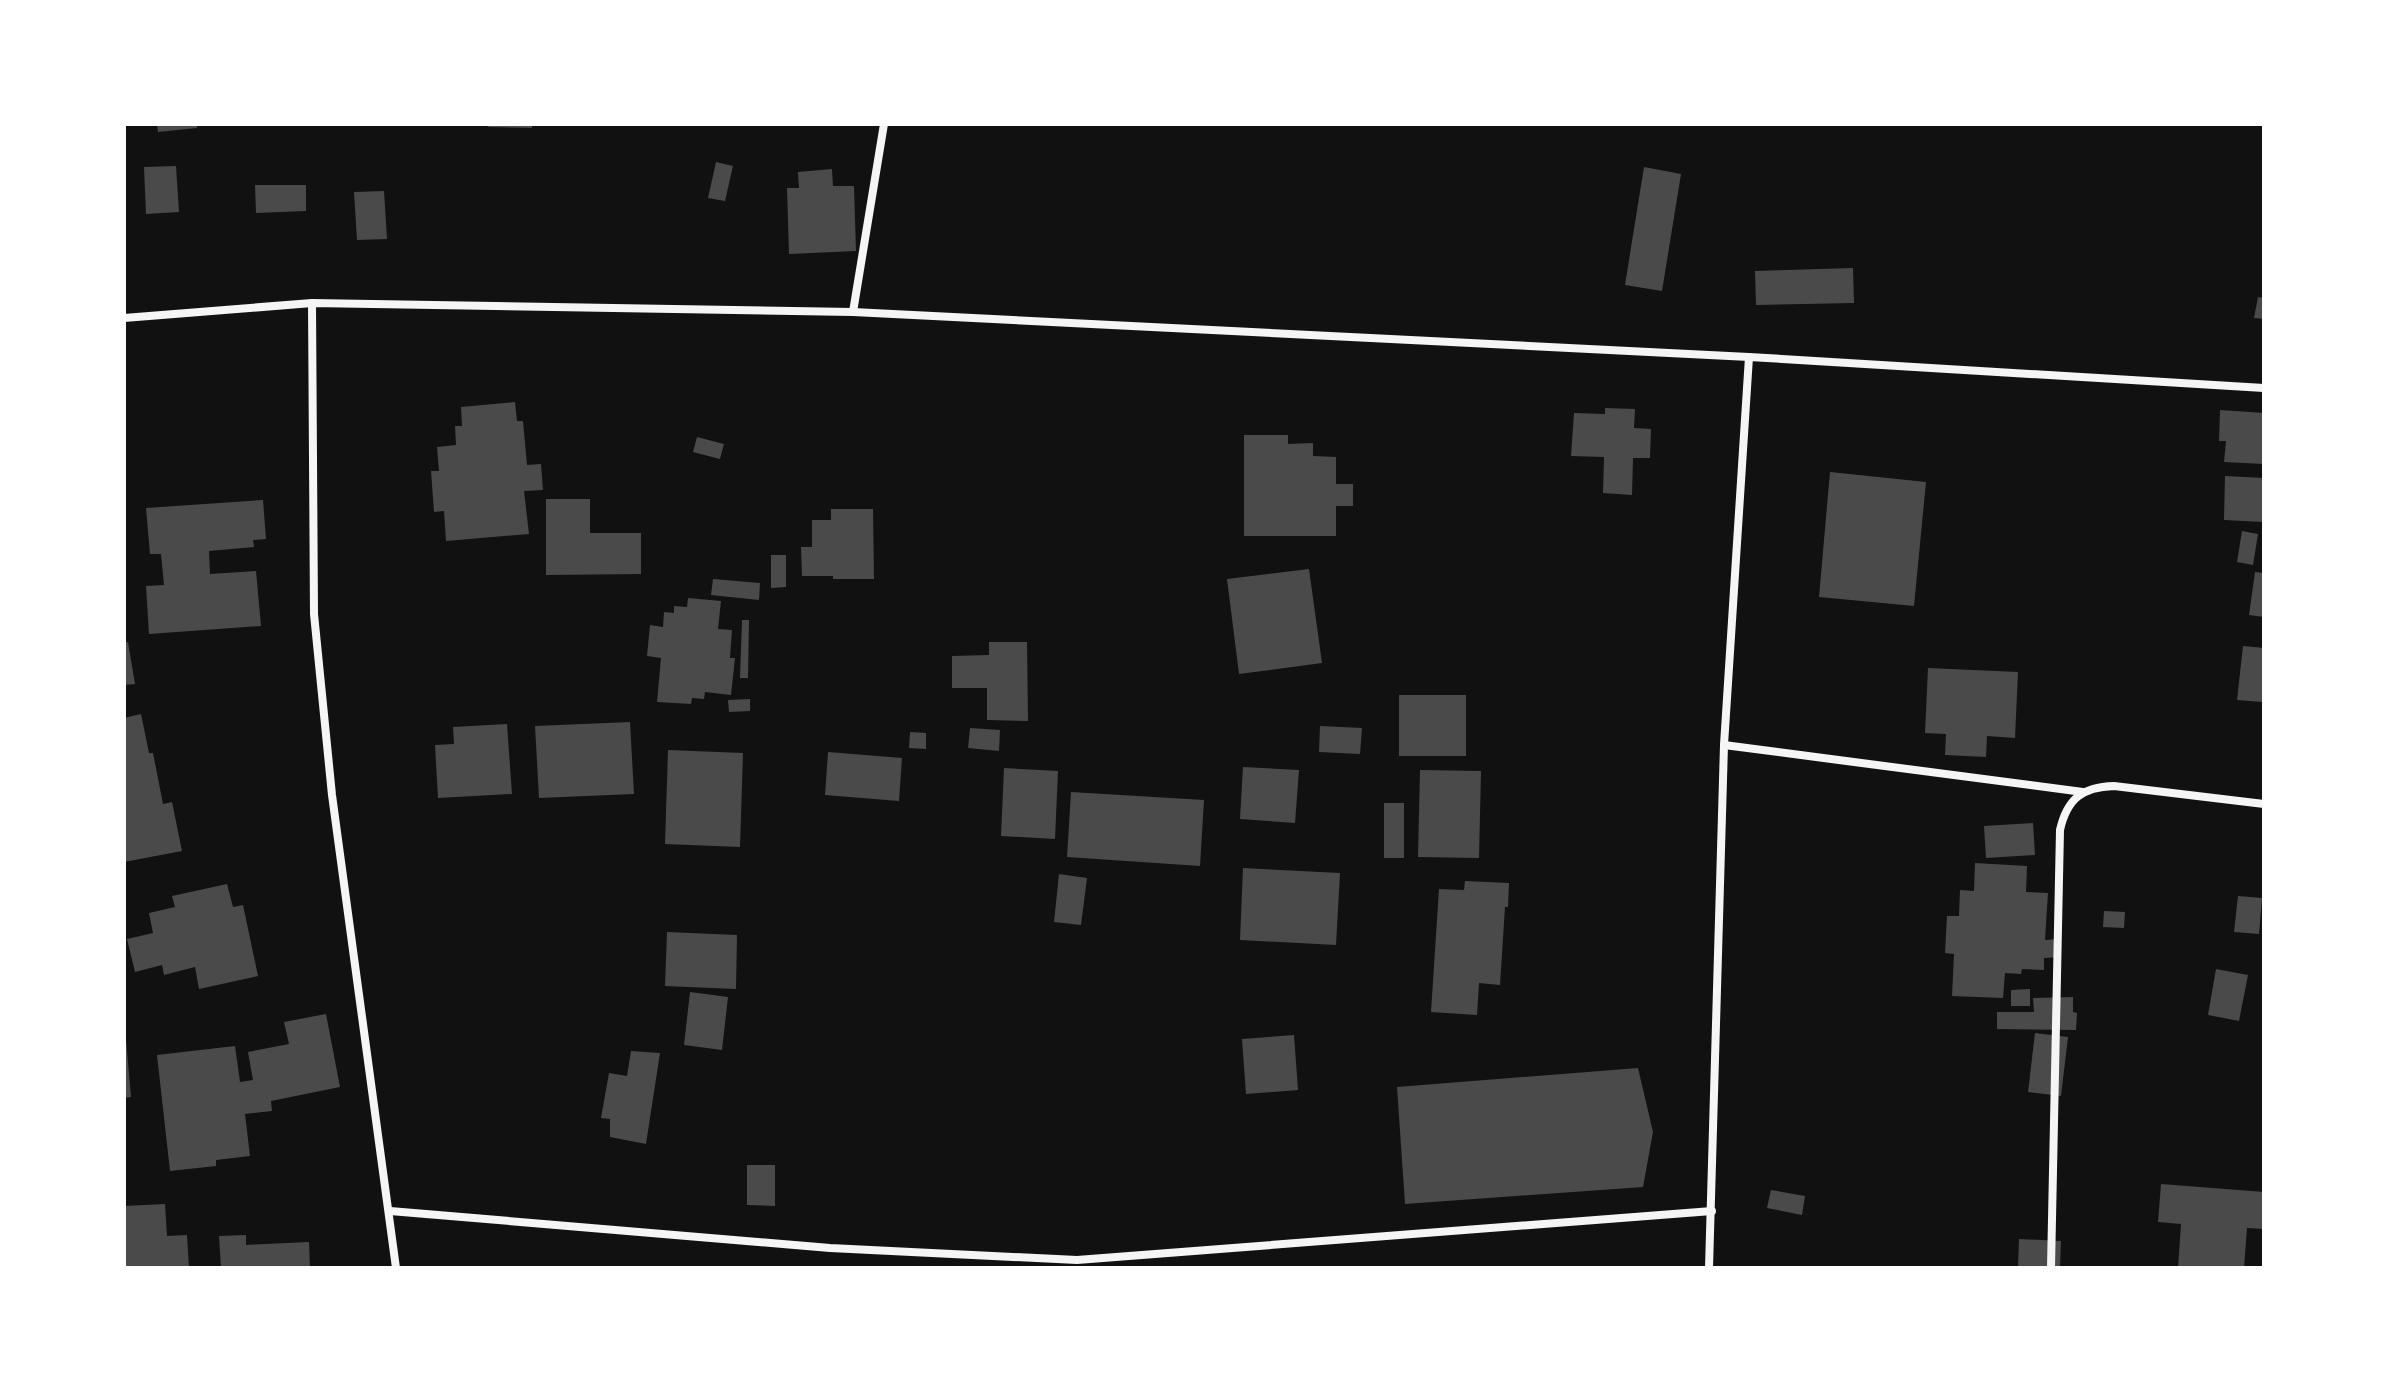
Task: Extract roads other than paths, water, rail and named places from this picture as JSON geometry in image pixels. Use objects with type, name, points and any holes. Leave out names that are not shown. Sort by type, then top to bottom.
[{"type":"street","points":[[853,312],[884,124]]},
{"type":"street","points":[[312,303],[314,614],[332,795],[396,1268]]},
{"type":"street","points":[[124,318],[312,303],[853,312],[1749,357],[2264,388]]},
{"type":"street","points":[[1709,1268],[1724,745],[1749,357]]},
{"type":"street","points":[[1724,745],[2083,792]]},
{"type":"street","points":[[2051,1268],[2060,830],[2063,815],[2083,792],[2114,786],[2264,804]]},
{"type":"street","points":[[390,1211],[830,1248],[1078,1264],[1712,1211]]}]
